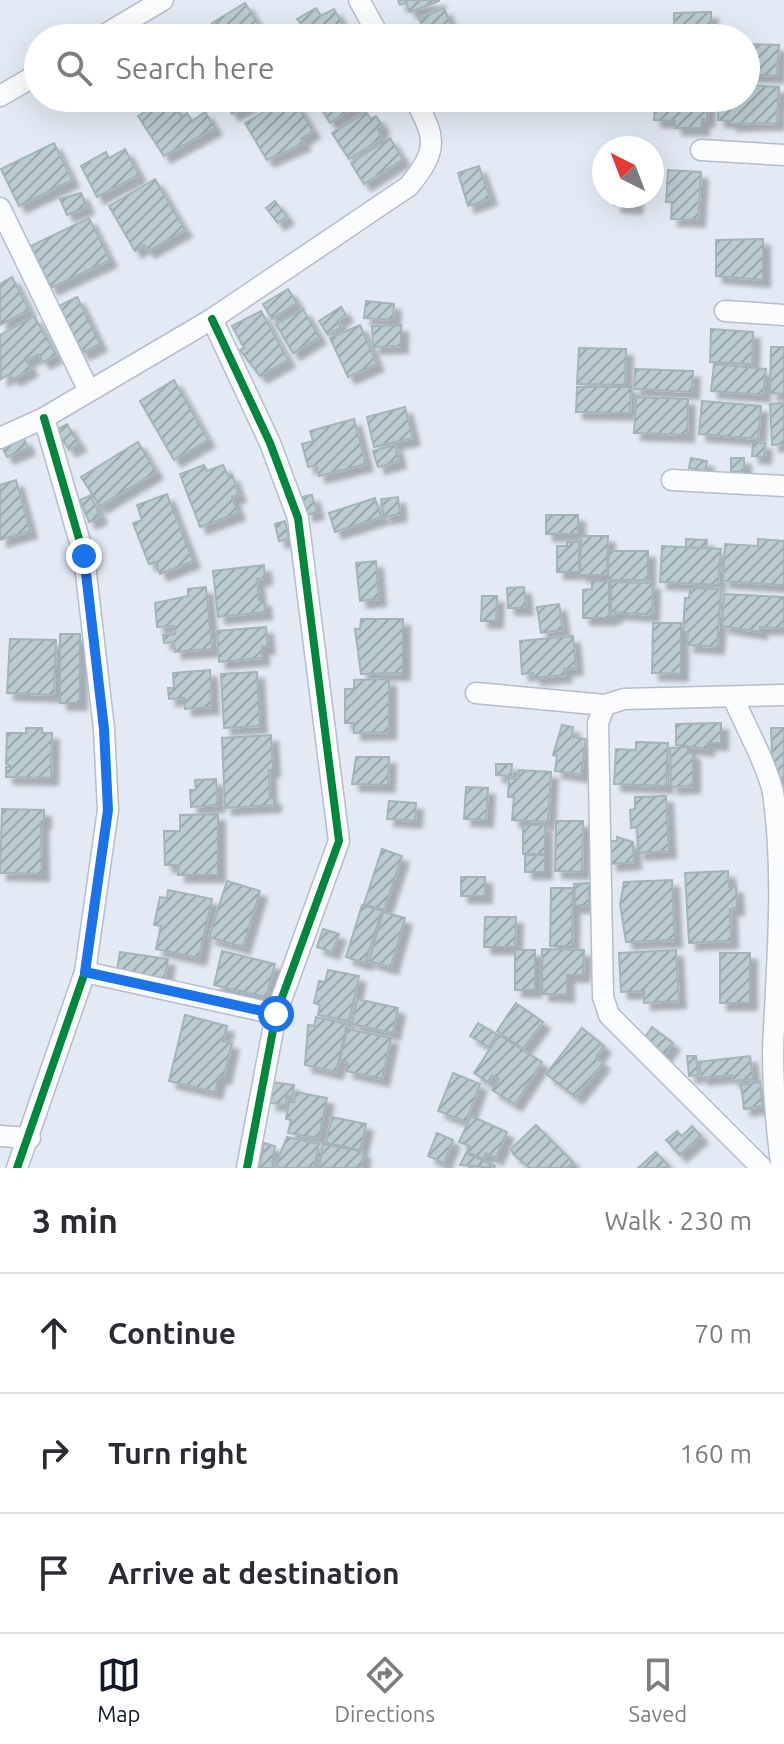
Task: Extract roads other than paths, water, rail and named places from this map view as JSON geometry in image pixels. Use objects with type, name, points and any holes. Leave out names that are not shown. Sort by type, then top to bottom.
[{"type":"street","points":[[123,24],[163,0]]},
{"type":"street","points":[[359,0],[372,24]]},
{"type":"street","points":[[0,96],[24,82]]},
{"type":"street","points":[[0,438],[44,418],[88,389],[212,319],[409,186],[428,163],[434,138],[421,112]]},
{"type":"street","points":[[701,150],[784,155]]},
{"type":"street","points":[[0,208],[88,389]]},
{"type":"street","points":[[725,311],[784,315]]},
{"type":"street","points":[[212,319],[270,443],[298,518],[339,841],[276,1014],[247,1168]]},
{"type":"street","points":[[17,1168],[30,1138],[85,972],[108,810],[104,729],[84,556],[44,418]]},
{"type":"street","points":[[672,480],[784,486]]},
{"type":"street","points":[[476,693],[605,705],[624,699],[784,695]]},
{"type":"street","points":[[733,697],[773,791],[781,842],[780,1007],[773,1032],[777,1137],[782,1168]]},
{"type":"street","points":[[605,705],[598,723],[603,997],[609,1015],[762,1168]]},
{"type":"street","points":[[85,972],[276,1014]]},
{"type":"street","points":[[0,1136],[30,1138]]}]
